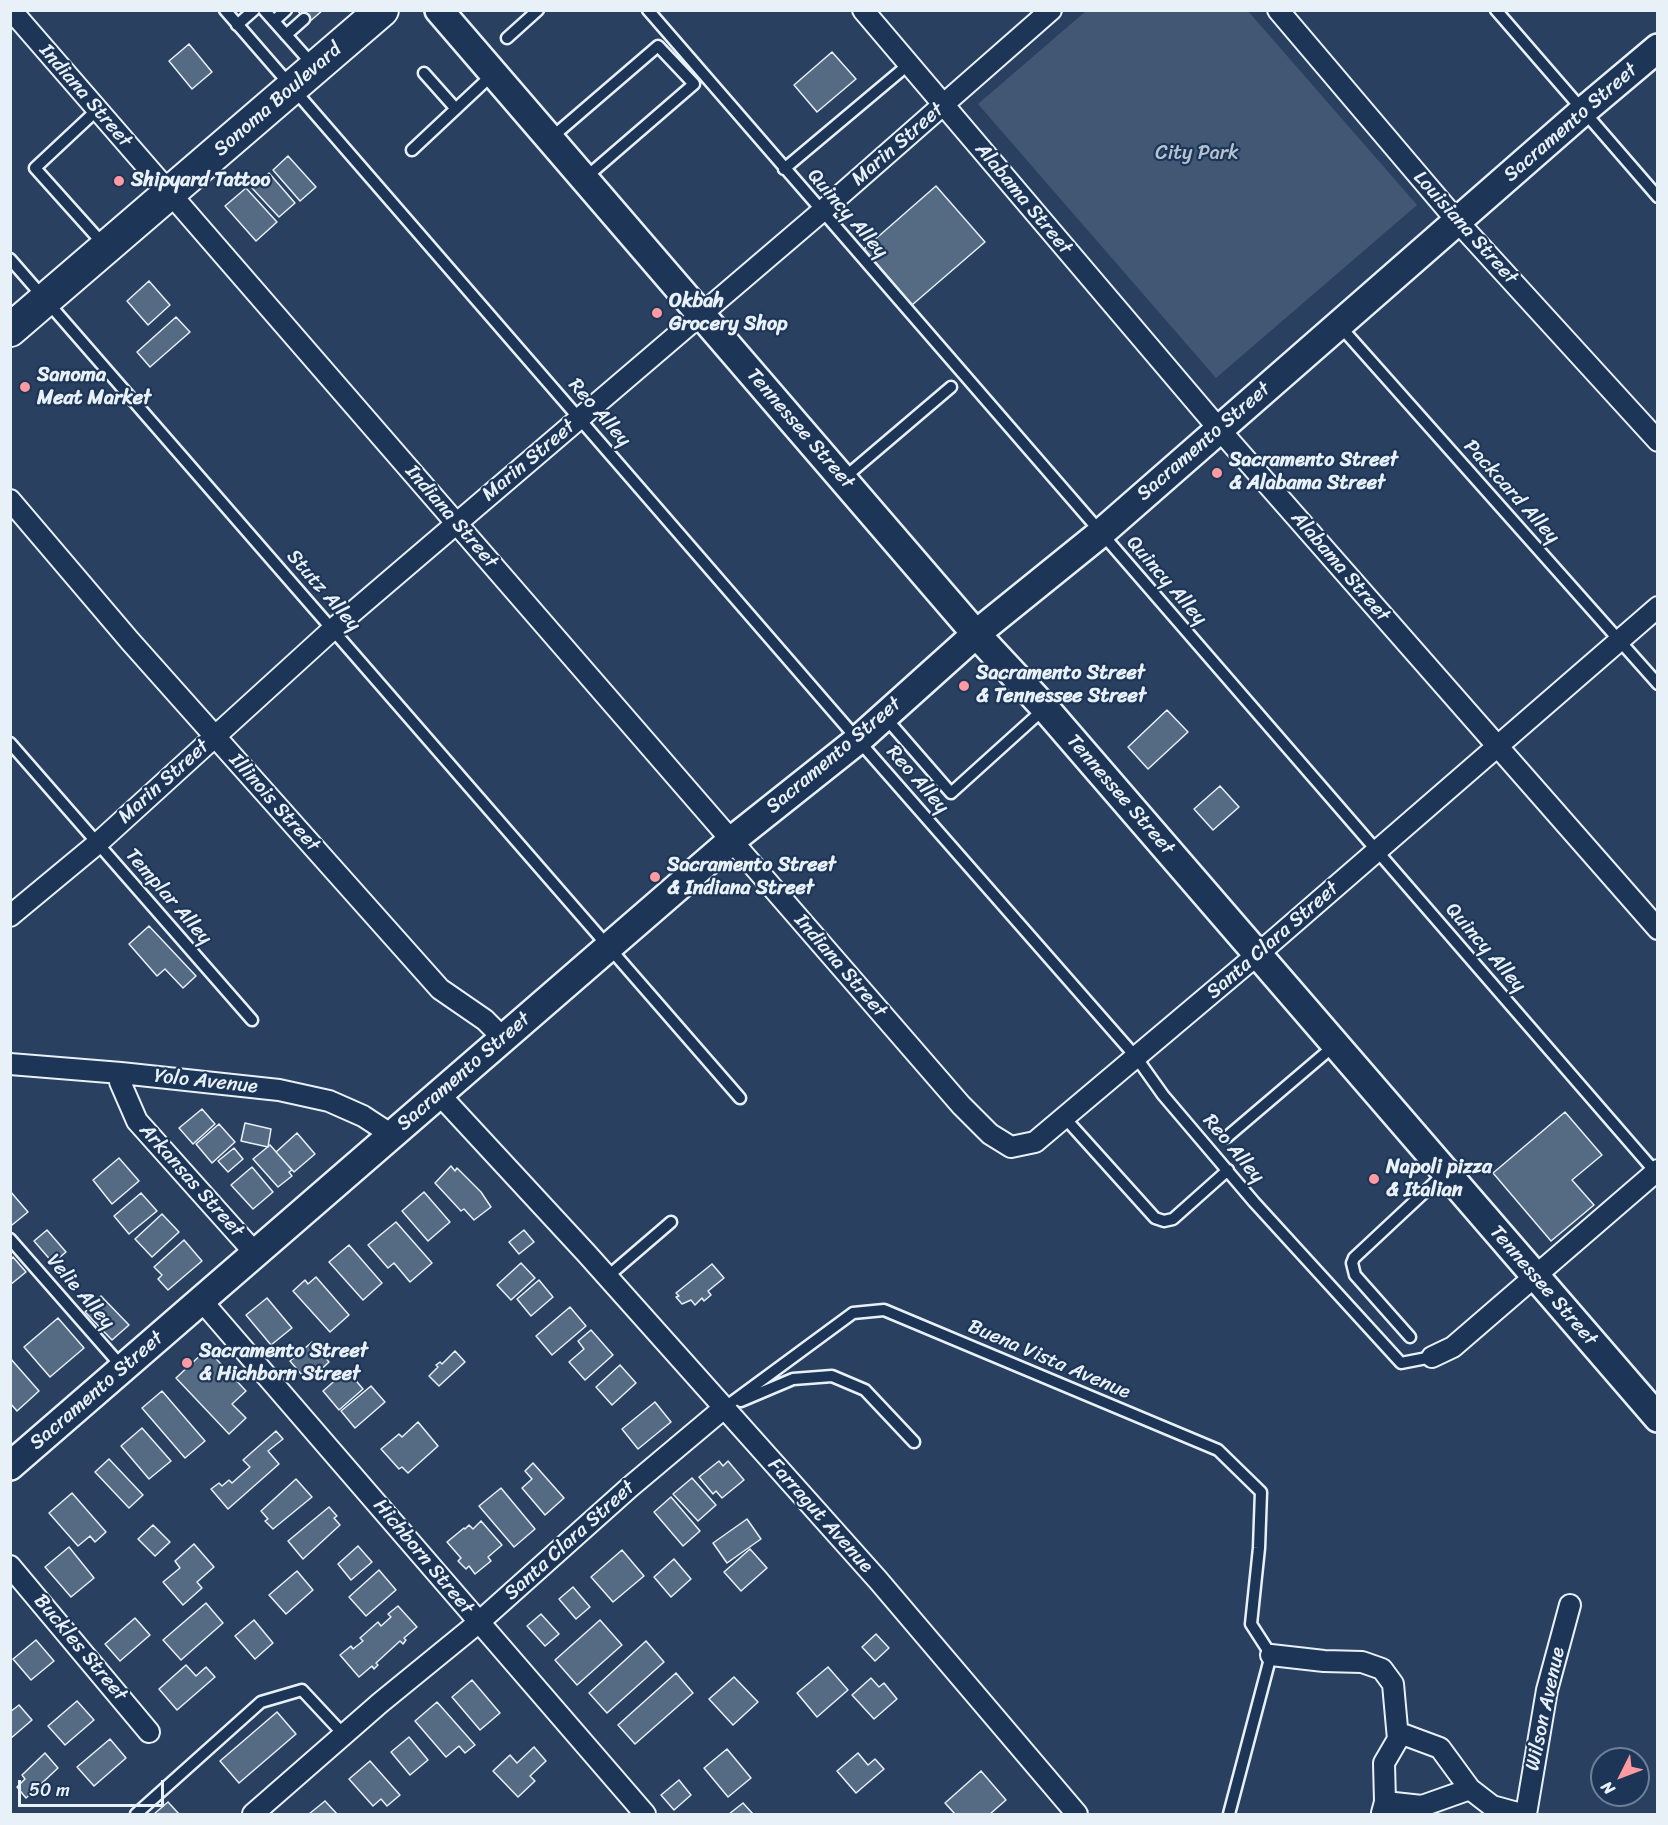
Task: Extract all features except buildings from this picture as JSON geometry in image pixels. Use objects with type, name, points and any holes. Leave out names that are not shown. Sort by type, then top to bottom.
[{"type":"main road","name":"Tennessee Street","points":[[439,10],[976,634],[1045,708],[1658,1418]]},
{"type":"main road","name":"Sonoma Boulevard","points":[[10,330],[315,67],[371,14]]},
{"type":"main road","name":"Sacramento Street","points":[[12,1462],[731,841],[858,740],[976,634],[1101,533],[1658,48]]},
{"type":"street","name":"Indiana Street","points":[[11,10],[890,1024]]},
{"type":"street","name":"Alabama Street","points":[[863,10],[1219,429],[1658,930]]},
{"type":"street","name":"Marin Street","points":[[10,916],[98,843],[333,629],[821,212],[1051,10]]},
{"type":"street","name":"Louisiana Street","points":[[1278,10],[1458,222],[1658,441]]},
{"type":"street","name":"Illinois Street","points":[[10,500],[130,641],[440,989],[485,1020],[495,1045]]},
{"type":"street","name":"Santa Clara Street","points":[[890,1024],[990,1134],[1011,1147],[1035,1142],[1258,954],[1658,607]]},
{"type":"street","name":"Yolo Avenue","points":[[10,1064],[279,1090],[329,1101],[363,1116],[392,1135]]},
{"type":"street","name":"Arkansas Street","points":[[121,1073],[120,1082],[138,1121],[255,1253]]},
{"type":"street","name":"Farragut Avenue","points":[[439,1094],[607,1277],[878,1580],[1077,1815]]},
{"type":"street","points":[[1432,1357],[1453,1347],[1657,1172]]},
{"type":"street","name":"Hichborn Street","points":[[201,1300],[645,1815]]},
{"type":"street","name":"Santa Clara Street","points":[[253,1815],[478,1623],[630,1487],[724,1408]]},
{"type":"street","name":"Buckles Street","points":[[10,1566],[149,1732]]},
{"type":"street","name":"Wilson Avenue","points":[[1524,1815],[1547,1690],[1570,1605]]},
{"type":"street","points":[[1271,1655],[1324,1661],[1362,1662],[1382,1669],[1393,1684],[1398,1739]]},
{"type":"street","points":[[1470,1789],[1422,1806],[1383,1808],[1384,1763],[1398,1739],[1404,1735],[1440,1748],[1470,1789],[1492,1806],[1524,1815]]},
{"type":"lane","name":"Reo Alley","points":[[225,10],[1136,1057],[1163,1095],[1254,1202],[1401,1363],[1432,1357]]},
{"type":"lane","points":[[237,25],[254,10]]},
{"type":"lane","points":[[264,10],[315,67]]},
{"type":"lane","points":[[274,21],[286,10]]},
{"type":"lane","points":[[507,38],[538,10]]},
{"type":"lane","name":"Quincy Alley","points":[[648,10],[821,212],[1657,1172]]},
{"type":"lane","points":[[1496,10],[1658,197]]},
{"type":"lane","points":[[286,35],[304,19]]},
{"type":"lane","points":[[550,139],[658,46],[668,34]]},
{"type":"lane","points":[[658,46],[693,84]]},
{"type":"lane","points":[[784,169],[909,64]]},
{"type":"lane","points":[[424,73],[456,109]]},
{"type":"lane","points":[[412,150],[493,74]]},
{"type":"lane","points":[[583,179],[703,75]]},
{"type":"lane","points":[[97,110],[35,168],[106,248]]},
{"type":"lane","name":"Stutz Alley","points":[[10,259],[740,1098]]},
{"type":"lane","name":"Packcard Alley","points":[[1338,325],[1658,684]]},
{"type":"lane","points":[[844,478],[951,387]]},
{"type":"lane","points":[[884,716],[951,793],[1045,708]]},
{"type":"lane","name":"Templar Alley","points":[[10,743],[252,1020]]},
{"type":"lane","points":[[1227,1137],[1335,1045]]},
{"type":"lane","points":[[1065,1117],[1155,1218],[1164,1221],[1173,1219],[1228,1170]]},
{"type":"lane","points":[[1410,1337],[1355,1275],[1352,1263],[1354,1258],[1445,1173]]},
{"type":"lane","points":[[607,1277],[671,1222]]},
{"type":"lane","name":"Velie Alley","points":[[10,1239],[123,1368]]},
{"type":"lane","name":"Buena Vista Avenue","points":[[724,1408],[853,1313],[884,1310],[1218,1450],[1261,1492],[1259,1548],[1251,1624],[1271,1655]]},
{"type":"lane","points":[[724,1408],[793,1379],[832,1376],[866,1390],[914,1443]]},
{"type":"lane","points":[[1229,1815],[1271,1655]]},
{"type":"lane","points":[[136,1815],[261,1702],[302,1690],[344,1735]]},
{"type":"green space","name":"City Park","points":[[1086,11],[1248,11],[1417,205],[1216,378],[978,104]]},
{"type":"place","name":"Shipyard Tattoo","points":[[119,181]]},
{"type":"place","name":"Okbah Grocery Shop","points":[[657,313]]},
{"type":"place","name":"Sanoma Meat Market","points":[[25,387]]},
{"type":"place","name":"Sacramento Street & Alabama Street","points":[[1217,473]]},
{"type":"place","name":"Sacramento Street & Tennessee Street","points":[[964,686]]},
{"type":"place","name":"Sacramento Street & Indiana Street","points":[[655,877]]},
{"type":"place","name":"Napoli pizza & Italian","points":[[1374,1179]]},
{"type":"place","name":"Sacramento Street & Hichborn Street","points":[[187,1363]]}]
